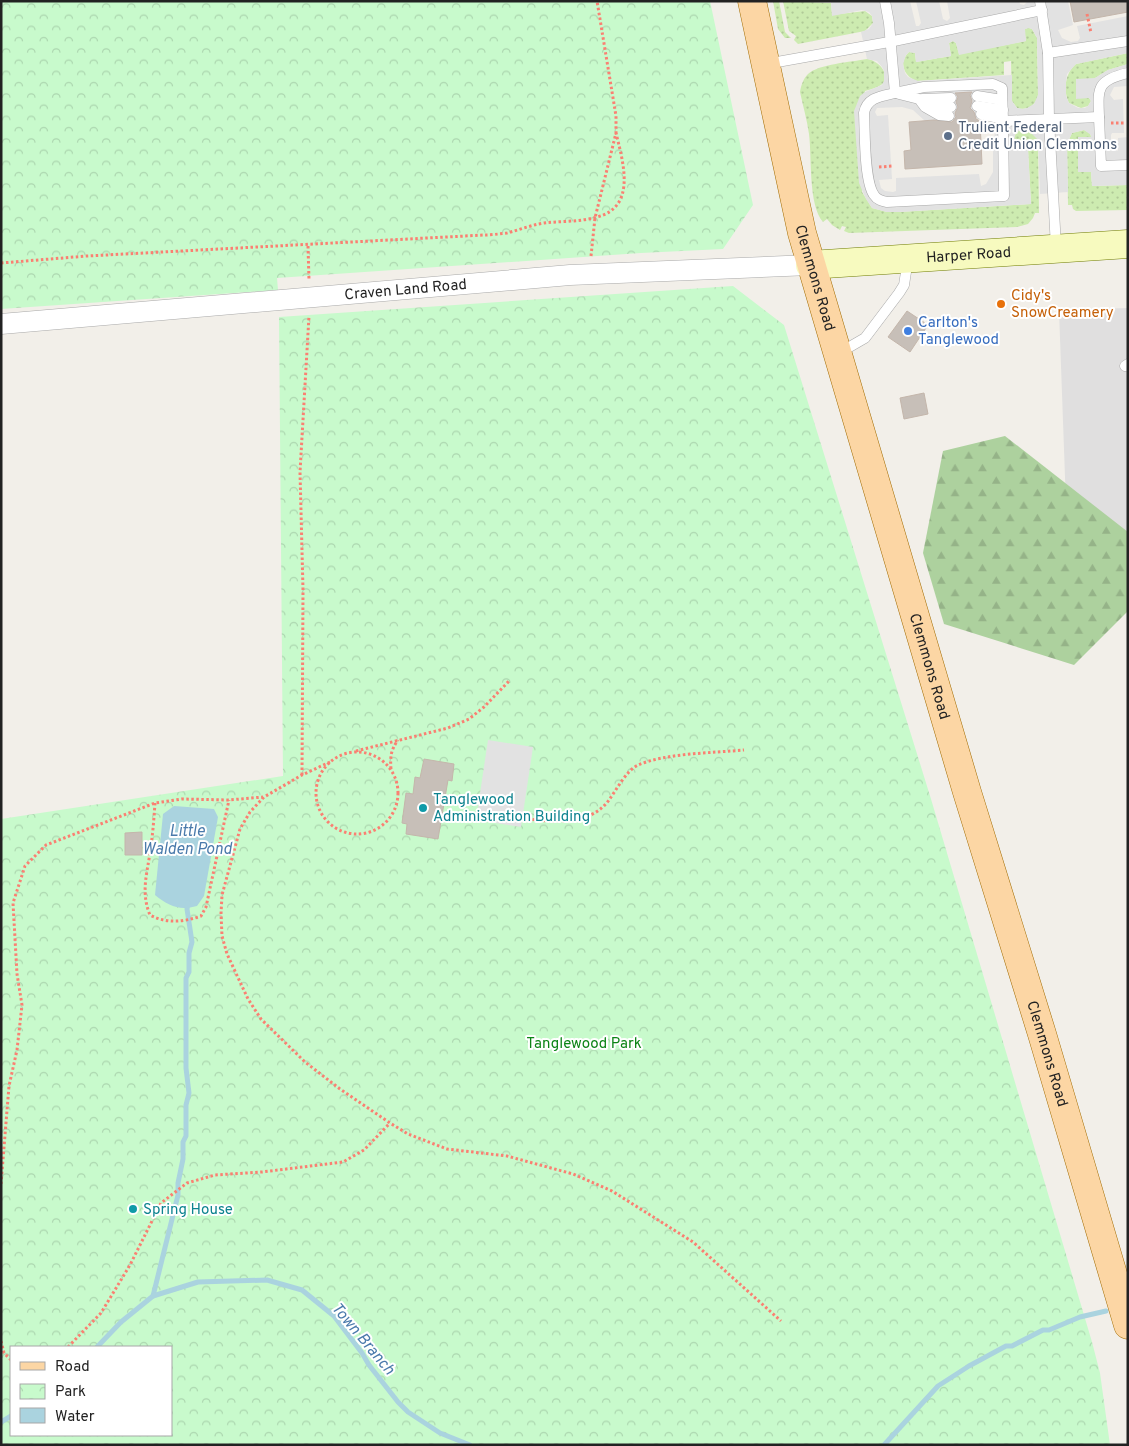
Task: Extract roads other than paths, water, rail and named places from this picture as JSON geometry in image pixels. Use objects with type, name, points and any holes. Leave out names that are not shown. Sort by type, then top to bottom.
[{"type":"main road","name":"Clemmons Road","points":[[752,1],[810,265],[838,353],[911,603],[1128,1325]]},
{"type":"main road","name":"Harper Road","points":[[810,265],[1128,244]]},
{"type":"street","name":"Craven Land Road","points":[[1,324],[589,274],[810,265]]},
{"type":"lane","points":[[885,1],[895,93]]},
{"type":"lane","points":[[765,64],[889,42],[1041,6],[1048,53],[1049,120],[1056,248]]},
{"type":"lane","points":[[1048,53],[1128,41]]},
{"type":"lane","points":[[1128,73],[1112,78],[1098,91],[1100,166],[1128,165]]},
{"type":"lane","points":[[993,84],[1002,88],[1004,196],[887,202],[881,201],[874,195],[870,183],[865,107],[872,100],[895,93],[924,87],[993,84]]},
{"type":"lane","points":[[895,93],[919,99],[950,107],[939,115],[925,106],[919,99]]},
{"type":"lane","points":[[1003,112],[979,105],[1003,112],[1049,120],[1099,117]]},
{"type":"lane","points":[[838,353],[866,338],[904,285],[908,258]]},
{"type":"water","name":"Little Walden Pond","points":[[174,806],[214,809],[218,817],[204,896],[197,906],[179,908],[155,895],[163,814]]},
{"type":"waterway","points":[[153,1296],[178,1195],[178,1183],[183,1159],[183,1142],[186,1136],[186,1105],[189,1093],[186,1068],[186,978],[189,972],[189,953],[192,942],[187,909],[188,903]]},
{"type":"waterway","name":"Town Branch","points":[[98,1346],[121,1322],[153,1296],[198,1282],[267,1280],[302,1290],[334,1316],[369,1365],[408,1412],[440,1433],[470,1445]]},
{"type":"waterway","points":[[884,1445],[938,1386],[969,1366],[1006,1346],[1012,1346],[1043,1330],[1049,1330],[1080,1317],[1106,1311]]},
{"type":"waterway","name":"Town Branch","points":[[1,1422],[10,1417]]},
{"type":"place","name":"Trulient Federal Credit Union Clemmons","points":[[948,136]]},
{"type":"place","name":"Cidy's SnowCreamery","points":[[1001,304]]},
{"type":"place","name":"Carlton's Tanglewood","points":[[908,331]]},
{"type":"place","name":"Tanglewood Administration Building","points":[[423,808]]},
{"type":"place","name":"Spring House","points":[[133,1209]]},
{"type":"park label","name":"Tanglewood Park","points":[[584,1043]]}]
